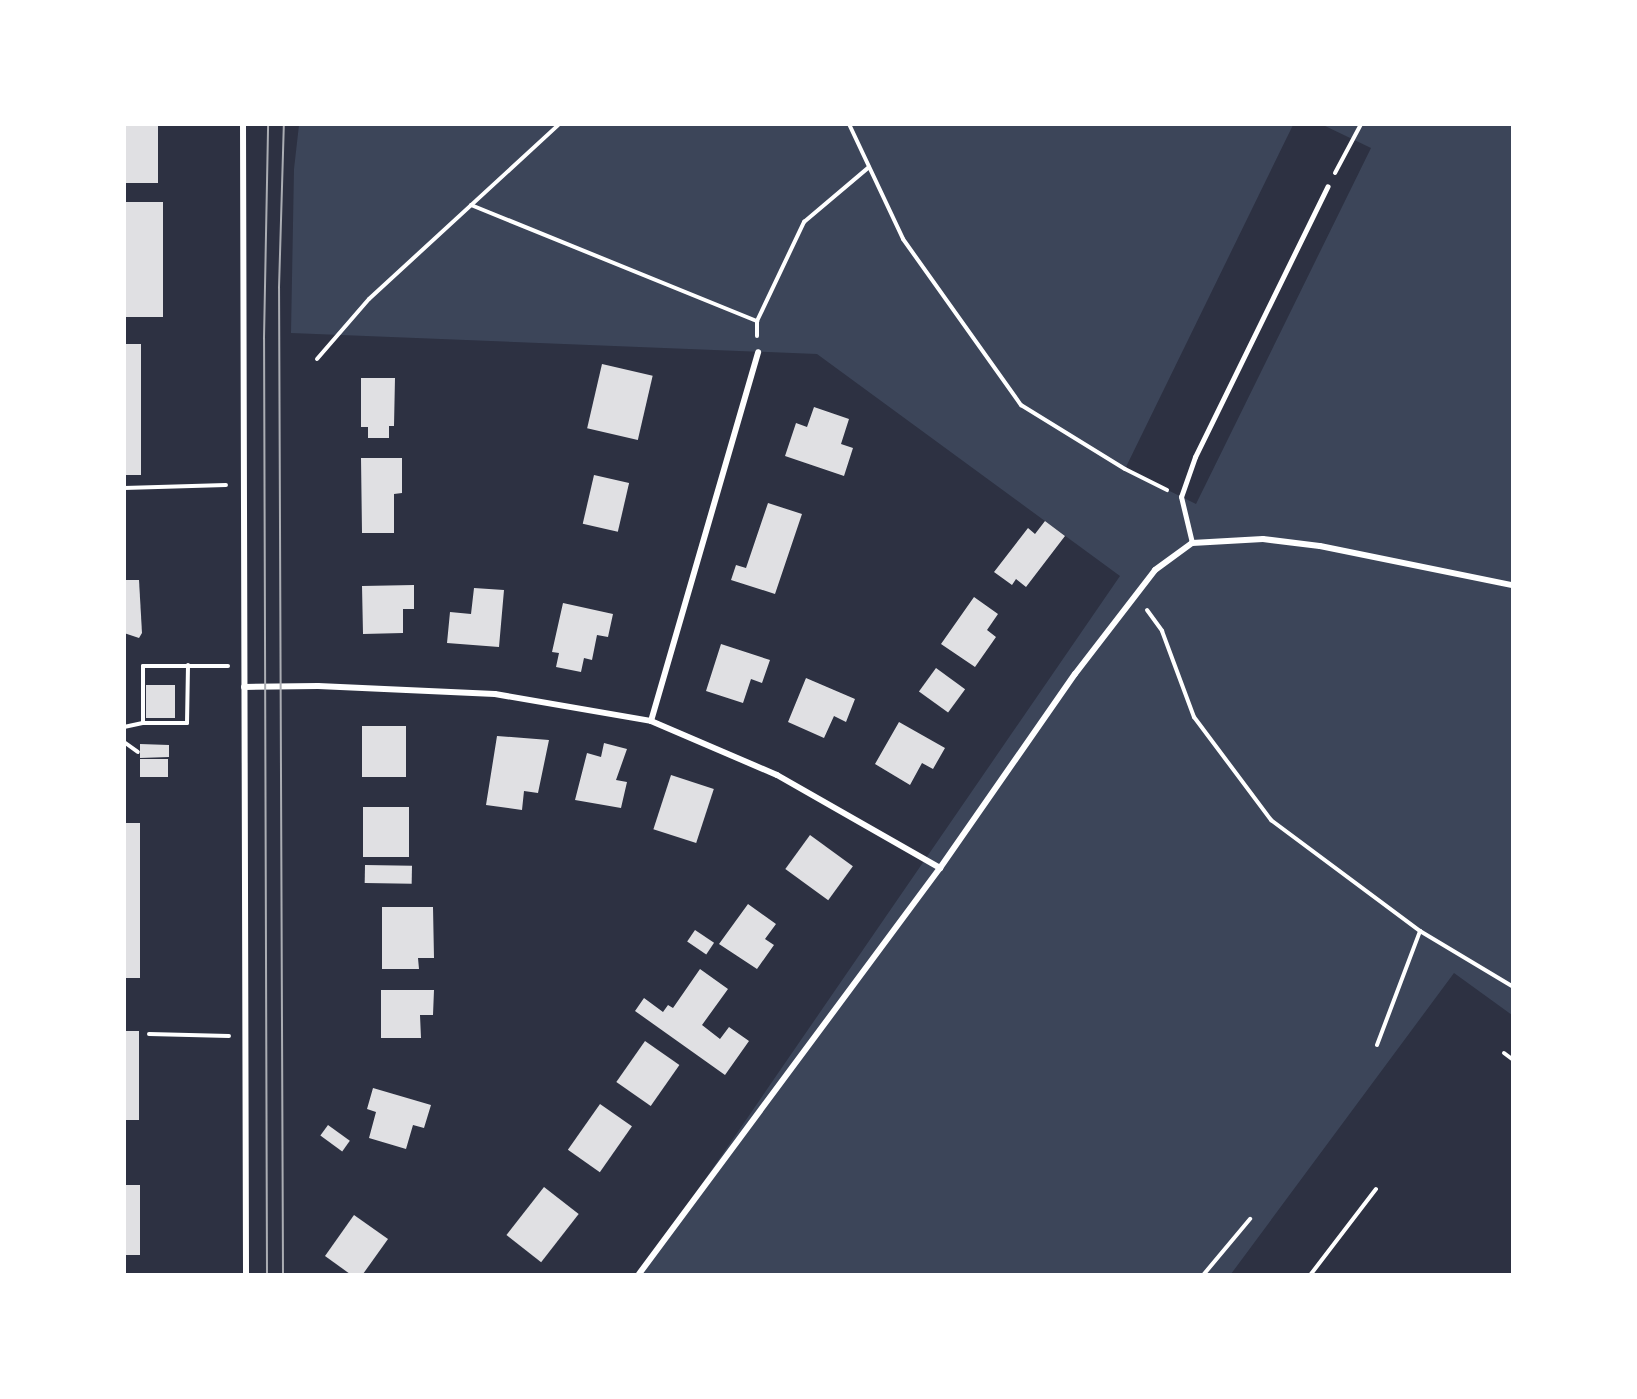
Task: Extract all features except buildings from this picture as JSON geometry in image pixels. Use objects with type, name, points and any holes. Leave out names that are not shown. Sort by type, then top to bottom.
[{"type":"street","points":[[243,124],[242,485],[246,1275]]},
{"type":"street","points":[[651,721],[758,352]]},
{"type":"street","points":[[639,1275],[940,868],[1075,674],[1155,570],[1192,543],[1263,540],[1320,546],[1512,585]]},
{"type":"street","points":[[244,687],[318,686],[495,694],[651,721],[777,775],[940,868]]},
{"type":"lane","points":[[1192,543],[1181,497],[1195,457],[1327,187]]},
{"type":"path","points":[[317,359],[369,299],[559,124]]},
{"type":"path","points":[[849,124],[903,239],[1021,405],[1125,469],[1181,497]]},
{"type":"path","points":[[1327,187],[1361,124]]},
{"type":"path","points":[[758,352],[757,321],[804,222],[869,167]]},
{"type":"path","points":[[471,205],[757,321]]},
{"type":"path","points":[[124,488],[242,485]]},
{"type":"path","points":[[1136,595],[1162,631],[1194,717],[1271,820],[1420,931],[1512,986]]},
{"type":"path","points":[[124,727],[143,723],[187,723],[188,665]]},
{"type":"path","points":[[143,723],[143,666],[244,666]]},
{"type":"path","points":[[124,742],[138,752]]},
{"type":"path","points":[[1377,1046],[1420,931]]},
{"type":"path","points":[[149,1034],[244,1036]]},
{"type":"path","points":[[1504,1053],[1512,1059]]},
{"type":"path","points":[[1311,1275],[1376,1189]]},
{"type":"path","points":[[1204,1275],[1250,1219]]},
{"type":"shaded area","points":[[299,125],[1293,125],[1125,469],[1196,504],[1371,148],[1323,125],[1512,125],[1512,1015],[1454,973],[1231,1274],[640,1274],[1120,576],[817,354],[291,333],[294,169]]},
{"type":"tram line","points":[[267,1274],[264,339],[268,124]]},
{"type":"tram line","points":[[283,1274],[279,288],[284,124]]}]
